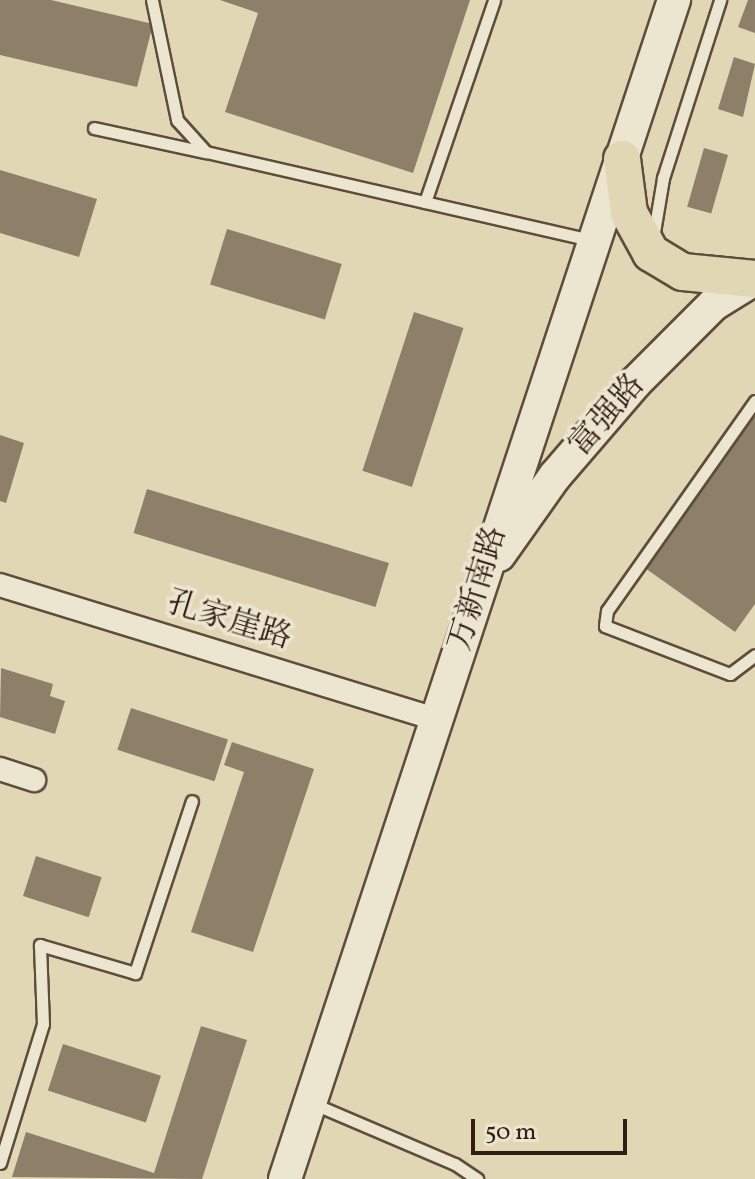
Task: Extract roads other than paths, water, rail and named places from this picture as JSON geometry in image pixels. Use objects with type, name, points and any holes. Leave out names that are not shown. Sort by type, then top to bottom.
[{"type":"main road","name":"万新南路","points":[[285,1179],[674,0]]},
{"type":"main road","points":[[622,159],[629,213],[651,253],[683,272],[754,280]]},
{"type":"main road","name":"富强路","points":[[485,574],[555,476],[635,383],[714,304],[754,280]]},
{"type":"street","name":"孔家崖路","points":[[0,585],[438,720]]},
{"type":"street","points":[[0,769],[34,780]]},
{"type":"lane","points":[[152,0],[177,120],[206,152]]},
{"type":"lane","points":[[425,202],[494,0]]},
{"type":"lane","points":[[651,253],[663,178],[720,0]]},
{"type":"lane","points":[[94,128],[594,241]]},
{"type":"lane","points":[[755,401],[607,611],[605,626],[730,674],[755,655]]},
{"type":"lane","points":[[0,1163],[43,1024],[40,945],[135,973],[192,801]]},
{"type":"lane","points":[[311,1102],[455,1164],[477,1179]]}]
